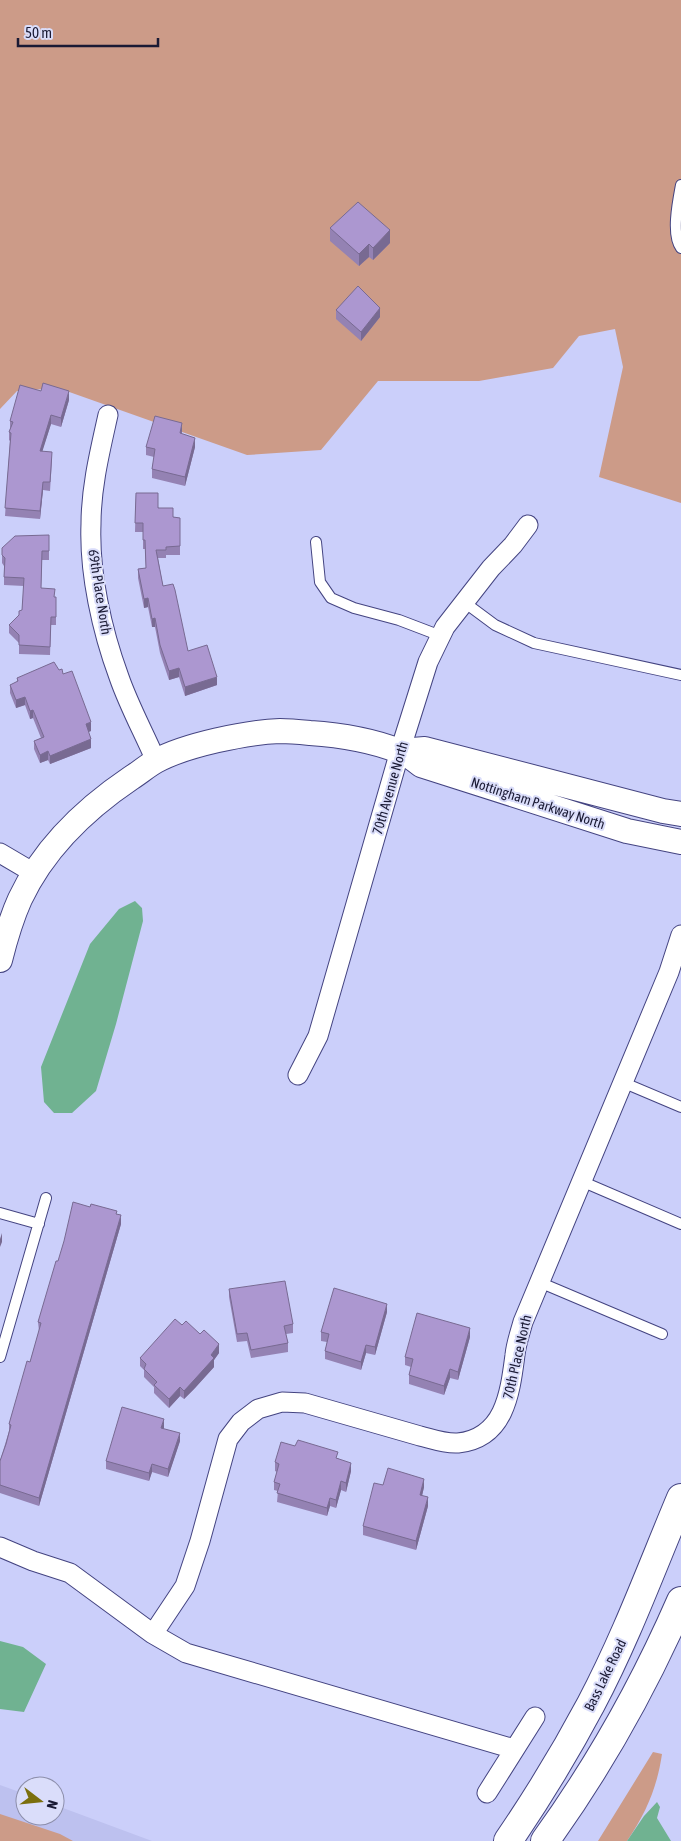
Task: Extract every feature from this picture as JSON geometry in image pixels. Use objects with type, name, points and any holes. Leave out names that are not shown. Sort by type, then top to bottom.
[{"type":"main road","name":"Bass Lake Road","points":[[508,1841],[558,1764],[592,1703],[622,1639],[681,1498]]},
{"type":"main road","points":[[545,1841],[601,1758],[648,1672],[681,1601]]},
{"type":"street","name":"69th Place North","points":[[108,415],[94,485],[90,525],[94,573],[103,624],[119,677],[156,761]]},
{"type":"street","name":"70th Avenue North","points":[[298,1075],[318,1036],[400,751],[428,662],[445,627],[528,525]]},
{"type":"street","name":"Nottingham Parkway North","points":[[0,960],[20,900],[34,873],[80,817],[103,797],[156,761],[202,744],[239,736],[280,731],[362,740],[400,751],[421,765],[627,831],[681,842]]},
{"type":"street","name":"Nottingham Parkway North","points":[[400,751],[426,749],[663,811],[681,814]]},
{"type":"street","points":[[0,853],[34,873]]},
{"type":"street","name":"70th Place North","points":[[153,1634],[186,1586],[228,1438],[241,1422],[258,1409],[282,1402],[304,1403],[438,1441],[457,1443],[476,1438],[492,1427],[504,1410],[512,1380],[515,1353],[522,1322],[622,1082],[675,974],[681,935]]},
{"type":"street","points":[[0,1547],[33,1561],[70,1572],[153,1634],[186,1653],[514,1749]]},
{"type":"street","points":[[487,1793],[535,1717]]},
{"type":"lane","points":[[681,185],[676,209],[678,244],[681,248]]},
{"type":"lane","points":[[316,542],[320,582],[330,598],[354,608],[399,620],[441,636]]},
{"type":"lane","points":[[464,602],[496,625],[534,642],[681,675]]},
{"type":"lane","points":[[622,1082],[681,1107]]},
{"type":"lane","points":[[581,1181],[681,1224]]},
{"type":"lane","points":[[0,1357],[46,1198]]},
{"type":"lane","points":[[0,1213],[39,1224]]},
{"type":"lane","points":[[539,1282],[662,1334]]},
{"type":"shaded area","points":[[0,0],[681,0],[681,503],[599,477],[623,367],[615,329],[579,336],[553,368],[479,381],[378,381],[321,450],[247,455],[58,388],[17,391],[0,409]]},
{"type":"shaded area","points":[[135,901],[142,908],[143,921],[96,1091],[72,1113],[54,1113],[44,1102],[41,1067],[90,944],[119,909]]},
{"type":"shaded area","points":[[0,1641],[23,1647],[46,1664],[24,1712],[0,1709]]},
{"type":"shaded area","points":[[653,1752],[662,1754],[657,1778],[650,1800],[634,1831],[627,1841],[598,1841]]},
{"type":"shaded area","points":[[0,1785],[15,1790],[15,1826],[65,1826],[65,1809],[152,1841],[0,1841]]},
{"type":"shaded area","points":[[657,1802],[660,1807],[657,1818],[671,1841],[627,1841],[644,1816]]},
{"type":"shaded area","points":[[0,1814],[15,1819],[15,1826],[36,1826],[60,1834],[73,1841],[0,1841]]},
{"type":"building","points":[[358,202],[390,230],[373,248],[369,244],[359,254],[330,228]]},
{"type":"building","points":[[358,286],[380,308],[361,332],[336,310]]},
{"type":"building","points":[[43,383],[69,391],[61,418],[51,415],[40,451],[52,452],[50,482],[43,482],[40,511],[5,508],[11,433],[9,432],[13,422],[10,421],[20,385],[41,391]]},
{"type":"building","points":[[155,416],[182,423],[180,433],[195,438],[185,477],[152,469],[155,449],[146,447]]},
{"type":"building","points":[[136,493],[158,493],[158,508],[173,508],[173,517],[180,518],[180,546],[166,547],[166,550],[156,550],[163,586],[173,584],[188,651],[207,645],[217,677],[185,687],[179,668],[169,671],[160,645],[155,618],[152,619],[148,598],[144,599],[138,569],[146,568],[143,523],[135,523]]},
{"type":"building","points":[[49,535],[49,551],[42,551],[41,588],[55,589],[56,617],[51,617],[50,647],[19,645],[19,635],[9,625],[19,615],[19,611],[22,610],[24,578],[4,577],[5,558],[2,555],[2,548],[15,536]]},
{"type":"building","points":[[54,662],[59,670],[62,669],[63,674],[72,671],[91,722],[86,724],[91,739],[50,756],[48,751],[40,755],[34,741],[44,737],[33,710],[30,711],[25,697],[16,700],[10,685],[18,681],[17,678]]},
{"type":"building","points":[[73,1202],[90,1207],[91,1204],[117,1211],[116,1214],[121,1215],[39,1498],[0,1485],[0,1461],[27,1361],[30,1362],[41,1323],[38,1322],[56,1261],[58,1261],[64,1241]]},
{"type":"building","points":[[285,1281],[293,1324],[284,1326],[288,1343],[251,1350],[247,1333],[237,1334],[229,1289]]},
{"type":"building","points":[[334,1288],[387,1304],[375,1347],[366,1345],[361,1362],[325,1351],[329,1334],[321,1332]]},
{"type":"building","points":[[417,1313],[470,1328],[458,1372],[450,1369],[444,1386],[409,1375],[413,1359],[405,1357]]},
{"type":"building","points":[[175,1319],[182,1325],[186,1321],[200,1334],[204,1330],[219,1344],[211,1355],[214,1358],[195,1379],[184,1391],[180,1387],[169,1399],[154,1385],[157,1382],[144,1369],[146,1364],[140,1358]]},
{"type":"building","points":[[122,1407],[164,1419],[161,1428],[180,1433],[168,1469],[152,1464],[149,1473],[106,1461]]},
{"type":"building","points":[[298,1440],[338,1452],[336,1458],[351,1463],[346,1483],[341,1481],[336,1500],[330,1498],[327,1508],[277,1493],[280,1484],[274,1482],[279,1464],[275,1462],[281,1442],[295,1446]]},
{"type":"building","points":[[388,1468],[424,1479],[420,1495],[428,1497],[416,1541],[363,1526],[374,1483],[383,1485]]}]
